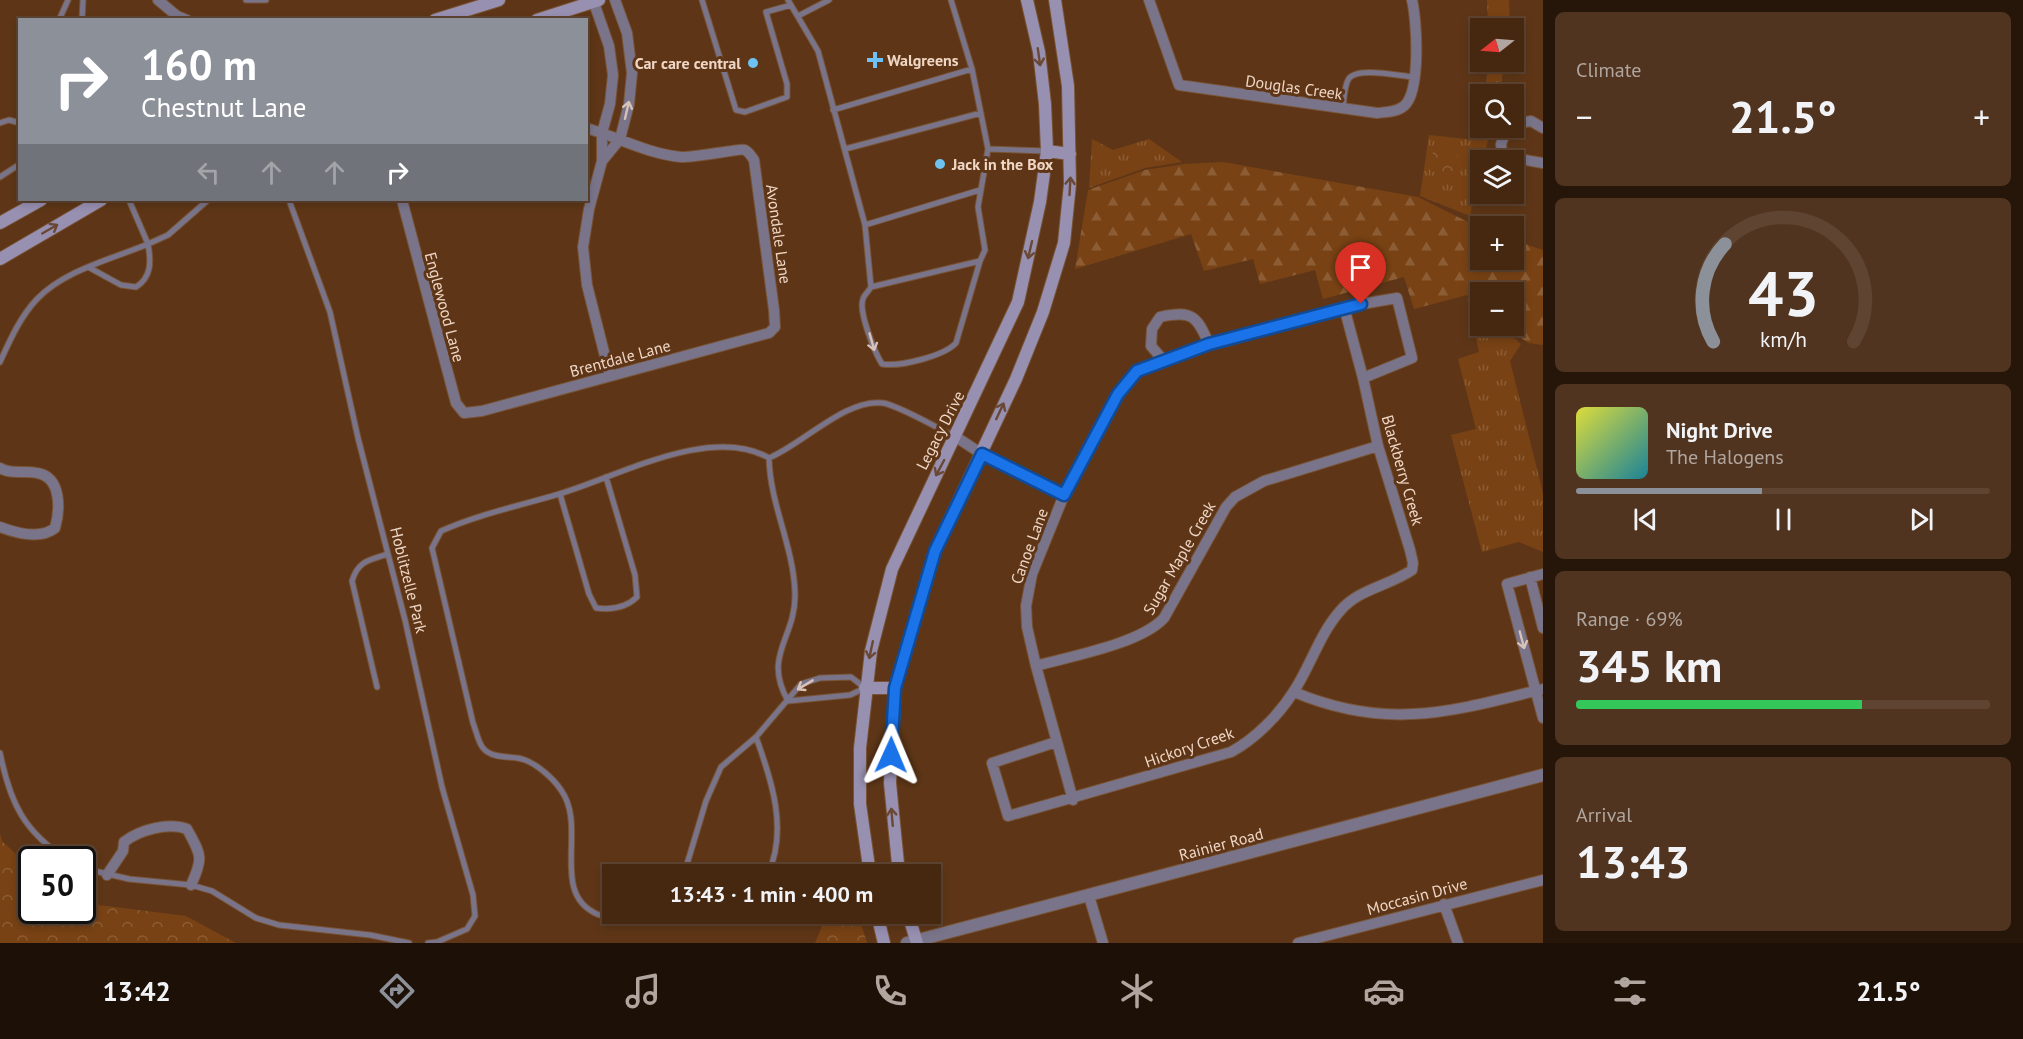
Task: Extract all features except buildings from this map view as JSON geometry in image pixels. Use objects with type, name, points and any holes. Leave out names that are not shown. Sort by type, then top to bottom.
[{"type":"main road","points":[[441,18],[499,0]]},
{"type":"main road","name":"Legacy Drive","points":[[869,864],[860,804],[860,748],[871,651],[892,569],[1018,302],[1040,202],[1047,151],[1045,104],[1039,52],[1027,0]]},
{"type":"main road","points":[[898,864],[890,783],[895,688],[935,551],[982,454],[1043,312],[1064,243],[1070,154],[1068,86],[1054,0]]},
{"type":"main road","points":[[543,18],[595,1]]},
{"type":"main road","points":[[1047,151],[1070,154]]},
{"type":"main road","points":[[0,223],[39,201]]},
{"type":"main road","points":[[0,259],[99,201]]},
{"type":"main road","points":[[865,688],[895,688]]},
{"type":"main road","points":[[879,924],[884,943]]},
{"type":"main road","points":[[910,924],[914,942]]},
{"type":"street","points":[[158,0],[182,18]]},
{"type":"street","points":[[602,161],[620,139],[629,104],[632,73],[627,33],[615,0]]},
{"type":"street","name":"Douglas Creek","points":[[1149,0],[1179,86],[1377,113],[1393,112],[1404,107],[1414,89],[1413,77]]},
{"type":"street","points":[[1412,0],[1416,16],[1417,48],[1413,77]]},
{"type":"street","points":[[595,1],[609,46],[614,75],[610,104],[602,133],[602,161],[589,209],[583,247],[587,285],[610,376]]},
{"type":"street","points":[[1524,122],[1531,121],[1543,128]]},
{"type":"street","points":[[588,129],[620,139]]},
{"type":"street","points":[[1503,138],[1502,152],[1508,157],[1543,163]]},
{"type":"street","name":"Avondale Lane","points":[[620,139],[650,151],[681,157],[718,155],[735,149],[745,149],[754,160],[775,327]]},
{"type":"street","name":"Englewood Lane","points":[[402,201],[456,403],[464,413],[471,413]]},
{"type":"street","name":"Canoe Lane","points":[[1073,800],[1027,627],[1028,591],[1032,574],[1064,495],[1118,394],[1137,371],[1209,344],[1344,307],[1397,298],[1412,358],[1363,378]]},
{"type":"street","name":"Blackberry Creek","points":[[1344,307],[1378,446],[1410,550],[1412,570]]},
{"type":"street","points":[[1164,361],[1150,346],[1152,329],[1160,317],[1180,312],[1194,318],[1201,324],[1209,344]]},
{"type":"street","name":"Brentdale Lane","points":[[471,413],[769,333],[775,327]]},
{"type":"street","points":[[956,437],[982,454],[1064,495]]},
{"type":"street","name":"Sugar Maple Creek","points":[[1036,666],[1132,638],[1155,628],[1164,618],[1226,507],[1246,488],[1378,446]]},
{"type":"street","points":[[0,468],[38,473],[50,477],[54,484],[59,513],[55,528],[43,534],[15,532],[0,527]]},
{"type":"street","name":"Hickory Creek","points":[[1056,742],[992,763],[1008,816],[1073,800],[1231,752],[1258,733],[1294,692],[1321,637],[1341,609],[1367,592],[1412,570]]},
{"type":"street","points":[[1543,574],[1507,584],[1540,690],[1543,718]]},
{"type":"street","points":[[1530,577],[1543,628]]},
{"type":"street","points":[[1294,692],[1323,704],[1365,713],[1399,716],[1434,714],[1540,690]]},
{"type":"street","name":"Rainier Road","points":[[914,942],[1543,775]]},
{"type":"street","points":[[107,875],[123,851],[124,842],[132,835],[178,826],[187,829],[201,854],[200,865],[191,885]]},
{"type":"street","name":"Moccasin Drive","points":[[1299,943],[1543,880]]},
{"type":"street","points":[[1089,896],[1103,943]]},
{"type":"street","points":[[1444,904],[1458,943]]},
{"type":"lane","points":[[60,18],[68,0]]},
{"type":"lane","points":[[82,18],[83,0]]},
{"type":"lane","points":[[246,0],[266,0]]},
{"type":"lane","points":[[702,0],[736,110],[745,112],[787,97],[787,84],[766,12],[790,2],[818,51],[865,225],[871,287],[862,300],[862,308],[875,354],[882,364],[892,366],[949,351],[956,343],[985,250],[978,207],[988,149],[972,69],[951,0]]},
{"type":"lane","points":[[798,16],[829,0]]},
{"type":"lane","points":[[833,110],[972,69]]},
{"type":"lane","points":[[1343,108],[1348,81],[1354,74],[1363,72],[1413,77]]},
{"type":"lane","points":[[845,149],[981,113]]},
{"type":"lane","points":[[0,123],[9,120],[18,122]]},
{"type":"lane","points":[[988,149],[1047,151]]},
{"type":"lane","points":[[0,177],[18,165]]},
{"type":"lane","points":[[865,225],[980,190]]},
{"type":"lane","points":[[90,268],[121,285],[136,287],[147,275],[150,265],[148,244],[129,201]]},
{"type":"lane","points":[[0,362],[15,328],[37,298],[66,277],[168,235],[207,201]]},
{"type":"lane","name":"Hoblitzelle Park","points":[[289,201],[330,312],[355,428],[388,554],[442,787],[473,895],[475,916],[467,929],[437,942],[428,943]]},
{"type":"lane","points":[[871,287],[980,261]]},
{"type":"lane","points":[[788,701],[778,674],[777,658],[789,630],[795,597],[785,535],[769,479],[769,458],[789,449],[851,409],[864,404],[884,403],[956,437]]},
{"type":"lane","name":"Hoblitzelle Park","points":[[602,914],[588,910],[577,898],[571,883],[571,806],[561,789],[547,775],[524,759],[491,754],[482,748],[473,723],[432,548],[441,531],[459,523],[560,494],[628,468],[694,450],[742,447],[769,458]]},
{"type":"lane","points":[[560,494],[589,594],[596,608],[609,610],[629,605],[637,597],[635,574],[606,477]]},
{"type":"lane","points":[[376,687],[352,581],[356,569],[362,562],[388,554]]},
{"type":"lane","points":[[687,864],[706,801],[721,767],[756,737],[801,684],[820,678],[850,676],[865,688],[850,695],[788,701]]},
{"type":"lane","points":[[756,737],[768,770],[776,811],[778,832],[776,858],[773,864]]},
{"type":"lane","points":[[0,753],[14,804],[27,826],[47,846]]},
{"type":"lane","points":[[96,872],[166,884],[191,885],[212,891],[256,918],[279,925],[370,935],[409,943]]},
{"type":"green space","points":[[1487,0],[1509,0],[1510,18],[1488,18]]},
{"type":"green space","points":[[1487,72],[1504,72],[1500,84],[1486,84]]},
{"type":"green space","points":[[1429,135],[1476,140],[1476,138],[1488,138],[1486,150],[1470,150],[1470,204],[1472,204],[1470,216],[1420,196]]},
{"type":"green space","points":[[1092,139],[1113,150],[1149,139],[1182,162],[1145,168],[1089,188]]},
{"type":"green space","points":[[1433,151],[1458,156],[1454,176],[1430,171]]},
{"type":"green space","points":[[1223,162],[1418,197],[1470,223],[1470,270],[1524,270],[1524,243],[1543,250],[1543,345],[1528,343],[1519,336],[1524,336],[1524,282],[1470,282],[1470,297],[1467,295],[1414,309],[1404,277],[1323,299],[1315,270],[1260,284],[1253,259],[1204,271],[1191,234],[1075,269],[1088,190],[1145,170],[1184,164]]},
{"type":"green space","points":[[1475,336],[1511,336],[1521,344],[1510,361],[1543,493],[1543,552],[1519,542],[1482,552],[1451,435],[1476,429],[1458,359],[1479,352]]},
{"type":"green space","points":[[0,833],[2,841],[18,856],[18,924],[96,924],[96,905],[186,916],[236,943],[0,943]]},
{"type":"green space","points":[[823,924],[861,924],[867,943],[815,943]]},
{"type":"place","name":"Walgreens","points":[[875,60]]},
{"type":"place","name":"Car care central","points":[[753,63]]},
{"type":"place","name":"Jack in the Box","points":[[940,164]]},
{"type":"route","points":[[891,755],[895,688],[935,551],[982,454],[1064,495],[1118,394],[1137,371],[1209,344],[1361,304]]}]
